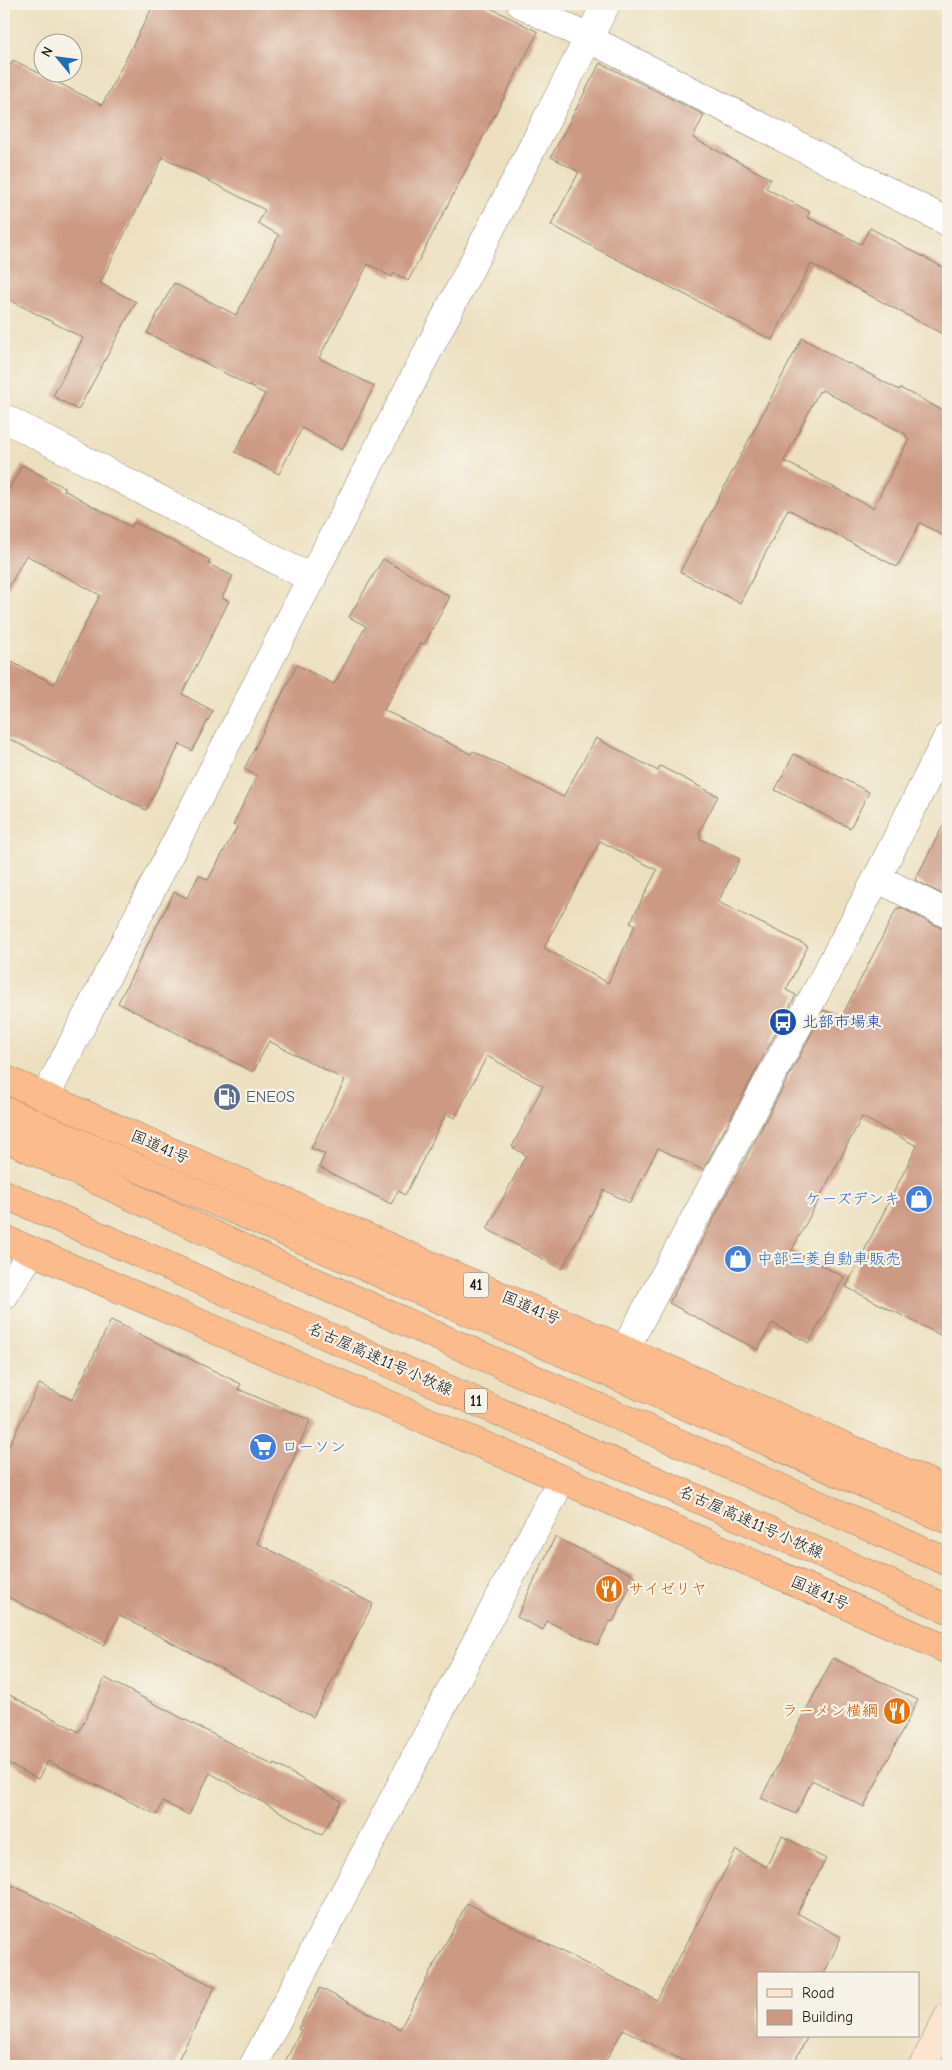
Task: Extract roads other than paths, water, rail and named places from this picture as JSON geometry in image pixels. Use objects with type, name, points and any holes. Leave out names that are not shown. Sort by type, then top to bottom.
[{"type":"highway","name":"国道41号","points":[[4,1079],[625,1349],[948,1492]]},
{"type":"highway","points":[[4,1110],[948,1520]]},
{"type":"highway","points":[[4,1137],[313,1281],[948,1562]]},
{"type":"highway","name":"名古屋高速11号小牧線","points":[[4,1194],[948,1609]]},
{"type":"highway","name":"国道41号","points":[[4,1239],[562,1479],[948,1650]]},
{"type":"street","points":[[521,4],[948,222]]},
{"type":"street","points":[[45,1097],[606,4]]},
{"type":"street","points":[[4,418],[312,579]]},
{"type":"street","points":[[625,1349],[877,878],[948,736]]},
{"type":"street","points":[[877,878],[948,914]]},
{"type":"street","points":[[4,1296],[32,1251]]},
{"type":"street","points":[[253,2066],[562,1479]]},
{"type":"street","points":[[923,2066],[948,2017]]},
{"type":"place","name":"北部市場東","points":[[783,1022]]},
{"type":"place","name":"ENEOS","points":[[227,1097]]},
{"type":"place","name":"ケーズデンキ","points":[[919,1199]]},
{"type":"place","name":"中部三菱自動車販売","points":[[738,1259]]},
{"type":"place","name":"ローソン","points":[[263,1447]]},
{"type":"place","name":"サイゼリヤ","points":[[609,1589]]},
{"type":"place","name":"ラーメン横綱","points":[[897,1711]]}]
